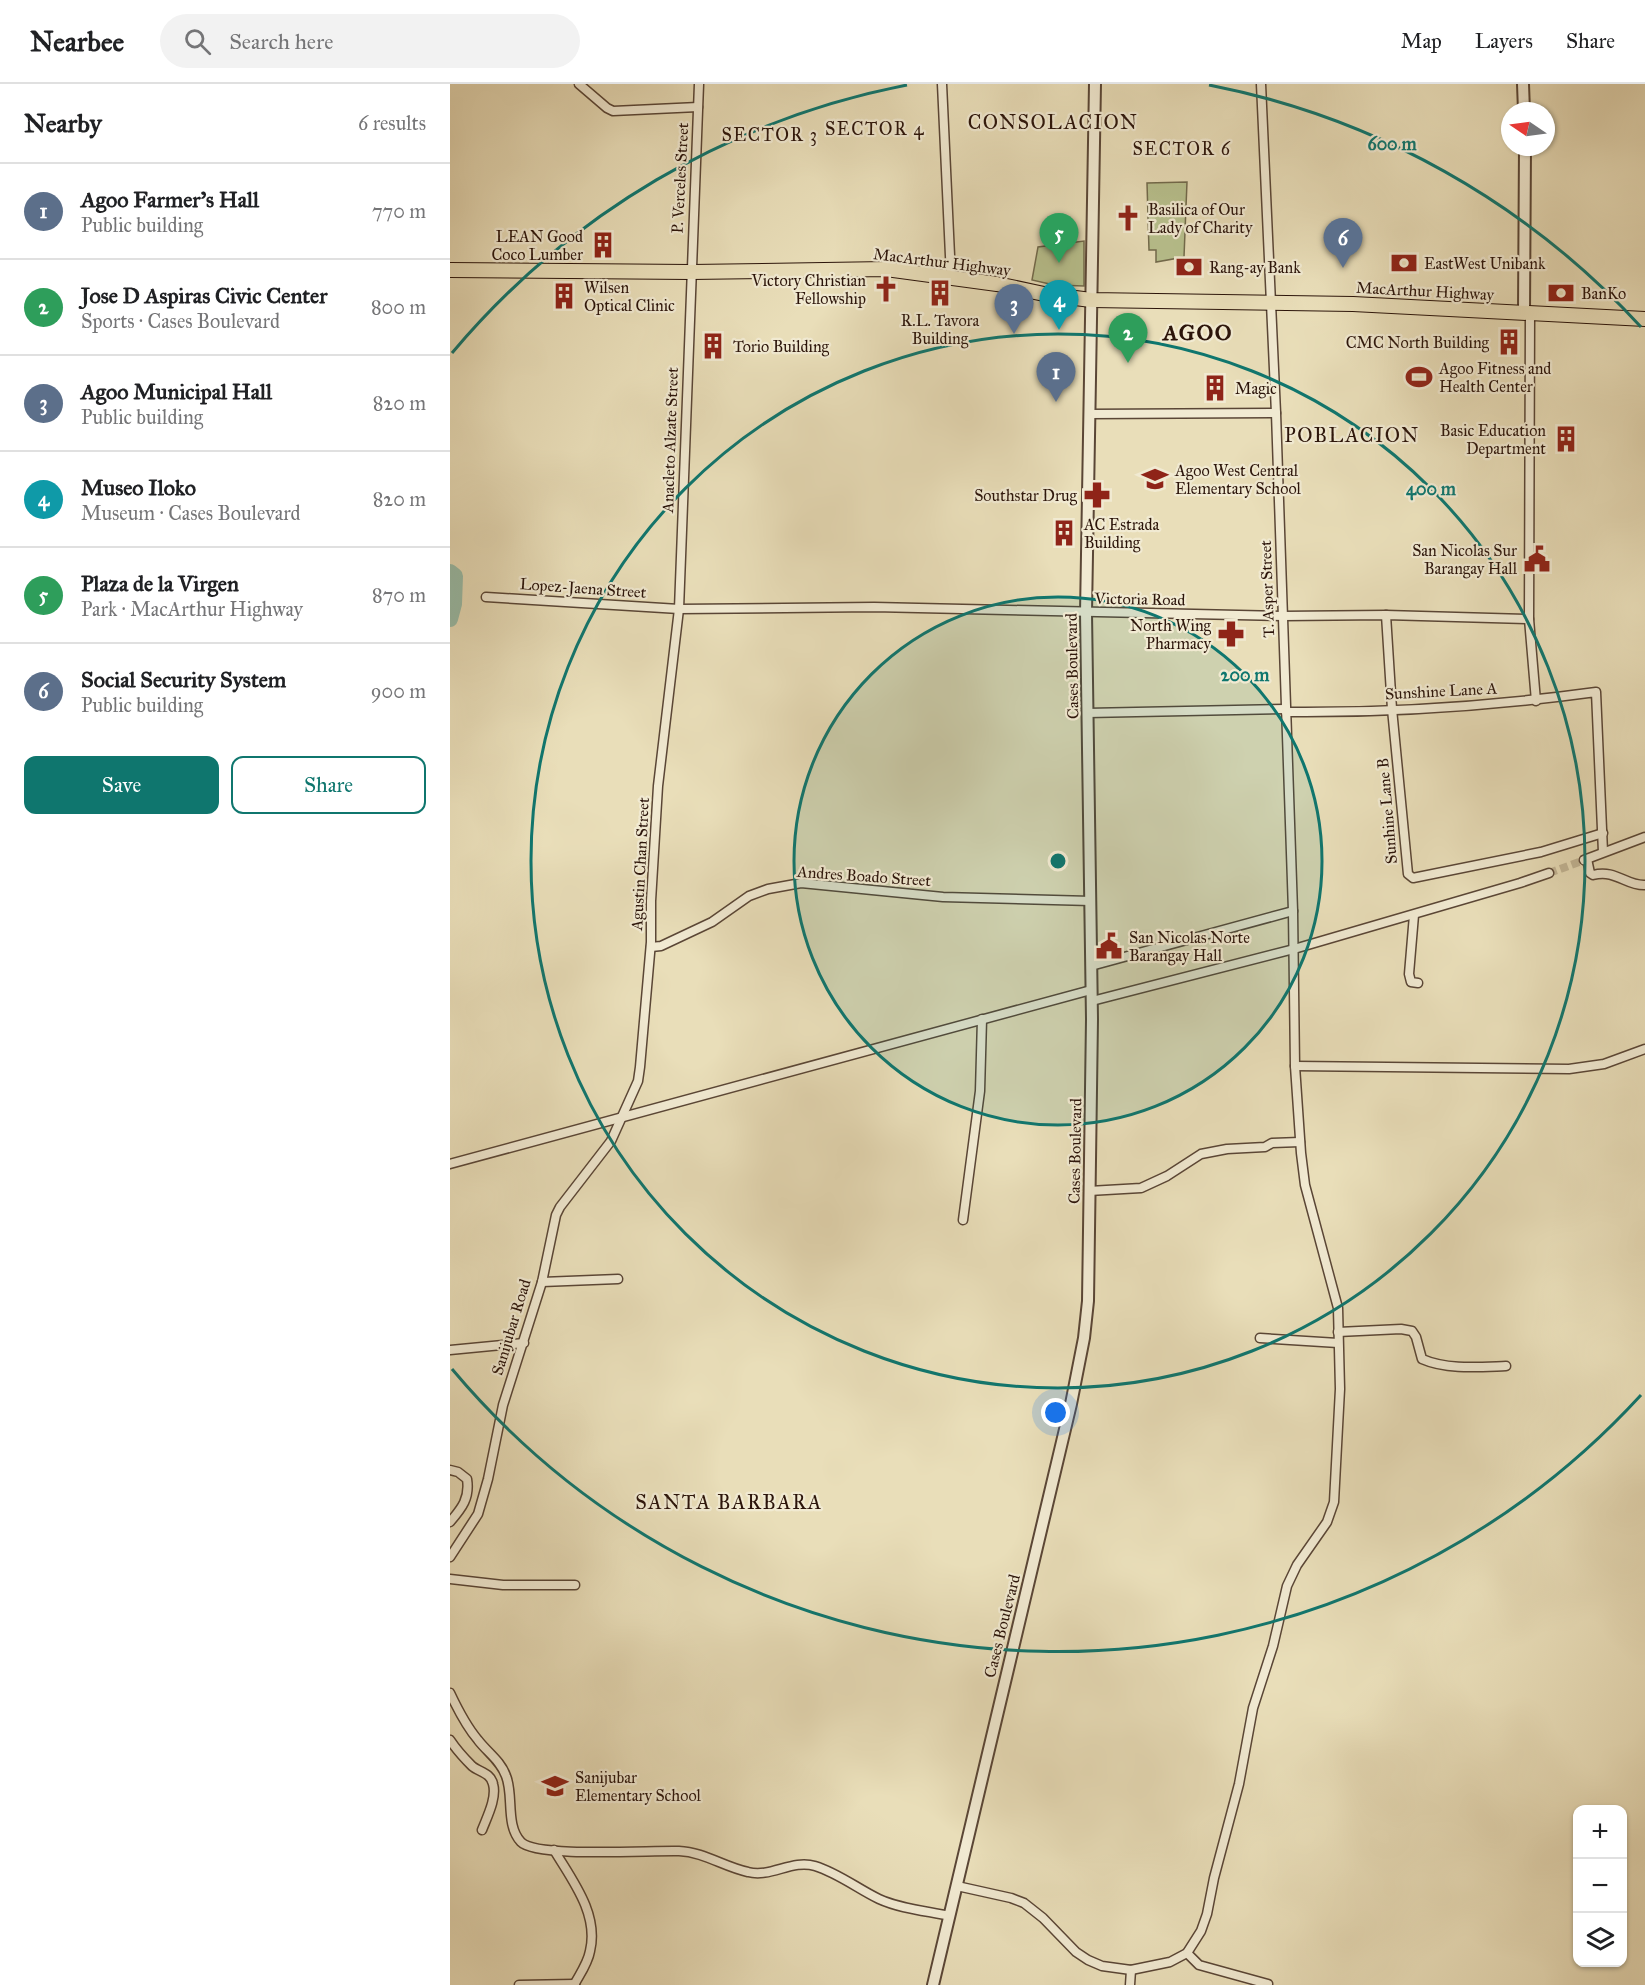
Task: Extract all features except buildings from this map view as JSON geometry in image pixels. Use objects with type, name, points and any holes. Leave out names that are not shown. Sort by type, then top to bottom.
[{"type":"highway","name":"MacArthur Highway","points":[[450,270],[691,272],[886,269],[951,277],[1055,296],[1091,300],[1353,304],[1645,319]]},
{"type":"street","points":[[579,84],[613,111],[698,107]]},
{"type":"street","name":"P. Verceles Street","points":[[691,272],[699,84]]},
{"type":"street","points":[[942,84],[951,277]]},
{"type":"street","name":"Cases Boulevard","points":[[933,1985],[1071,1404],[1088,1309],[1092,995],[1086,613],[1095,84]]},
{"type":"street","name":"T. Asper Street","points":[[1188,1953],[1201,1931],[1207,1914],[1214,1878],[1239,1784],[1253,1708],[1273,1646],[1287,1586],[1297,1565],[1327,1522],[1334,1502],[1340,1389],[1338,1308],[1305,1185],[1295,1066],[1293,911],[1276,413],[1261,84]]},
{"type":"street","points":[[1523,84],[1524,102]]},
{"type":"street","points":[[1525,156],[1529,619],[1536,700]]},
{"type":"street","name":"Anacleto Alzate Street","points":[[679,609],[691,272]]},
{"type":"street","points":[[1089,414],[1276,413]]},
{"type":"street","name":"Lopez-Jaena Street","points":[[486,597],[679,609]]},
{"type":"street","name":"Victoria Road","points":[[679,609],[874,608],[1529,619]]},
{"type":"street","name":"Agustin Chan Street","points":[[621,1116],[638,1081],[640,1067],[651,947],[651,901],[658,786],[679,609]]},
{"type":"street","name":"Sunhine Lane B","points":[[1386,615],[1392,709],[1408,874],[1413,878],[1541,852],[1603,832]]},
{"type":"street","name":"Sunshine Lane A","points":[[1088,713],[1336,712],[1456,707],[1596,692],[1603,832]]},
{"type":"street","points":[[1603,832],[1603,852]]},
{"type":"street","points":[[1645,837],[1584,860],[1593,875],[1607,873],[1636,885],[1645,885]]},
{"type":"street","points":[[450,1164],[982,1018],[1294,949],[1549,873]]},
{"type":"street","name":"Andres Boado Street","points":[[651,947],[661,946],[704,925],[749,896],[768,889],[801,883],[943,897],[1091,901]]},
{"type":"street","points":[[1091,966],[1293,911]]},
{"type":"street","points":[[1414,915],[1409,974],[1411,982],[1418,983]]},
{"type":"street","points":[[963,1220],[980,1091],[982,1018]]},
{"type":"street","points":[[1295,1066],[1569,1069],[1604,1064],[1645,1049]]},
{"type":"street","name":"Sanijubar Road","points":[[450,1557],[478,1514],[488,1479],[503,1405],[542,1282],[556,1215],[611,1142],[621,1116]]},
{"type":"street","points":[[1089,1191],[1141,1188],[1167,1176],[1202,1154],[1227,1149],[1265,1147],[1272,1143],[1300,1142]]},
{"type":"street","points":[[542,1282],[618,1279]]},
{"type":"street","points":[[1338,1332],[1412,1330],[1416,1336],[1422,1359],[1430,1363],[1464,1367],[1506,1366]]},
{"type":"street","points":[[1260,1338],[1338,1343]]},
{"type":"street","points":[[450,1350],[524,1343]]},
{"type":"street","points":[[450,1470],[458,1472],[467,1479],[468,1487],[466,1503],[450,1522]]},
{"type":"street","points":[[450,1579],[502,1585],[574,1585]]},
{"type":"street","points":[[450,1693],[466,1724],[506,1773],[516,1834],[528,1847],[554,1850],[693,1852],[751,1873],[773,1872],[804,1864],[830,1872],[883,1901],[950,1916]]},
{"type":"street","points":[[450,1740],[467,1761],[490,1777],[493,1782],[491,1803],[482,1830]]},
{"type":"street","points":[[519,1985],[575,1984],[590,1951],[591,1924],[584,1902],[554,1850]]},
{"type":"street","points":[[957,1886],[1024,1903],[1033,1909],[1076,1952],[1102,1966],[1131,1970],[1170,1962],[1188,1953],[1199,1965],[1268,1984]]},
{"type":"street","points":[[1130,1985],[1131,1970]]},
{"type":"green space","points":[[1187,182],[1184,257],[1156,262],[1156,250],[1149,250],[1147,183]]},
{"type":"green space","points":[[1084,241],[1084,286],[1054,285],[1032,280],[1038,247]]},
{"type":"waterway","points":[[450,572],[455,576],[454,604],[450,619]]},
{"type":"tunnel","points":[[1549,873],[1582,861]]},
{"type":"place","name":"Basilica of Our Lady of Charity","points":[[1128,218]]},
{"type":"place","name":"LEAN Good Coco Lumber","points":[[603,245]]},
{"type":"place","name":"Plaza de la Virgen","points":[[1059,263]]},
{"type":"place","name":"EastWest Unibank","points":[[1404,263]]},
{"type":"place","name":"Rang-ay Bank","points":[[1189,267]]},
{"type":"place","name":"Social Security System","points":[[1343,268]]},
{"type":"place","name":"Victory Christian Fellowship","points":[[886,289]]},
{"type":"place","name":"R.L. Tavora Building","points":[[940,293]]},
{"type":"place","name":"BanKo","points":[[1561,293]]},
{"type":"place","name":"Wilsen Optical Clinic","points":[[564,296]]},
{"type":"place","name":"Museo Iloko","points":[[1059,330]]},
{"type":"place","name":"Agoo Municipal Hall","points":[[1014,334]]},
{"type":"place","name":"CMC North Building","points":[[1509,342]]},
{"type":"place","name":"Torio Building","points":[[713,346]]},
{"type":"place","name":"Jose D Aspiras Civic Center","points":[[1128,363]]},
{"type":"place","name":"Agoo Fitness and Health Center","points":[[1419,377]]},
{"type":"place","name":"Magic","points":[[1215,388]]},
{"type":"place","name":"Agoo Farmer's Hall","points":[[1056,402]]},
{"type":"place","name":"Basic Education Department","points":[[1566,439]]},
{"type":"place","name":"Agoo West Central Elementary School","points":[[1155,479]]},
{"type":"place","name":"Southstar Drug","points":[[1097,495]]},
{"type":"place","name":"AC Estrada Building","points":[[1064,533]]},
{"type":"place","name":"San Nicolas Sur Barangay Hall","points":[[1537,559]]},
{"type":"place","name":"North Wing Pharmacy","points":[[1231,634]]},
{"type":"place","name":"San Nicolas Norte Barangay Hall","points":[[1109,946]]},
{"type":"place","name":"Sanijubar Elementary School","points":[[555,1786]]},
{"type":"district","name":"CONSOLACION","points":[[1053,122]]},
{"type":"district","name":"SECTOR 4","points":[[875,129]]},
{"type":"district","name":"SECTOR 3","points":[[770,135]]},
{"type":"district","name":"SECTOR 6","points":[[1182,149]]},
{"type":"district","name":"AGOO","points":[[1198,332]]},
{"type":"district","name":"POBLACION","points":[[1352,435]]},
{"type":"district","name":"SANTA BARBARA","points":[[729,1502]]}]
